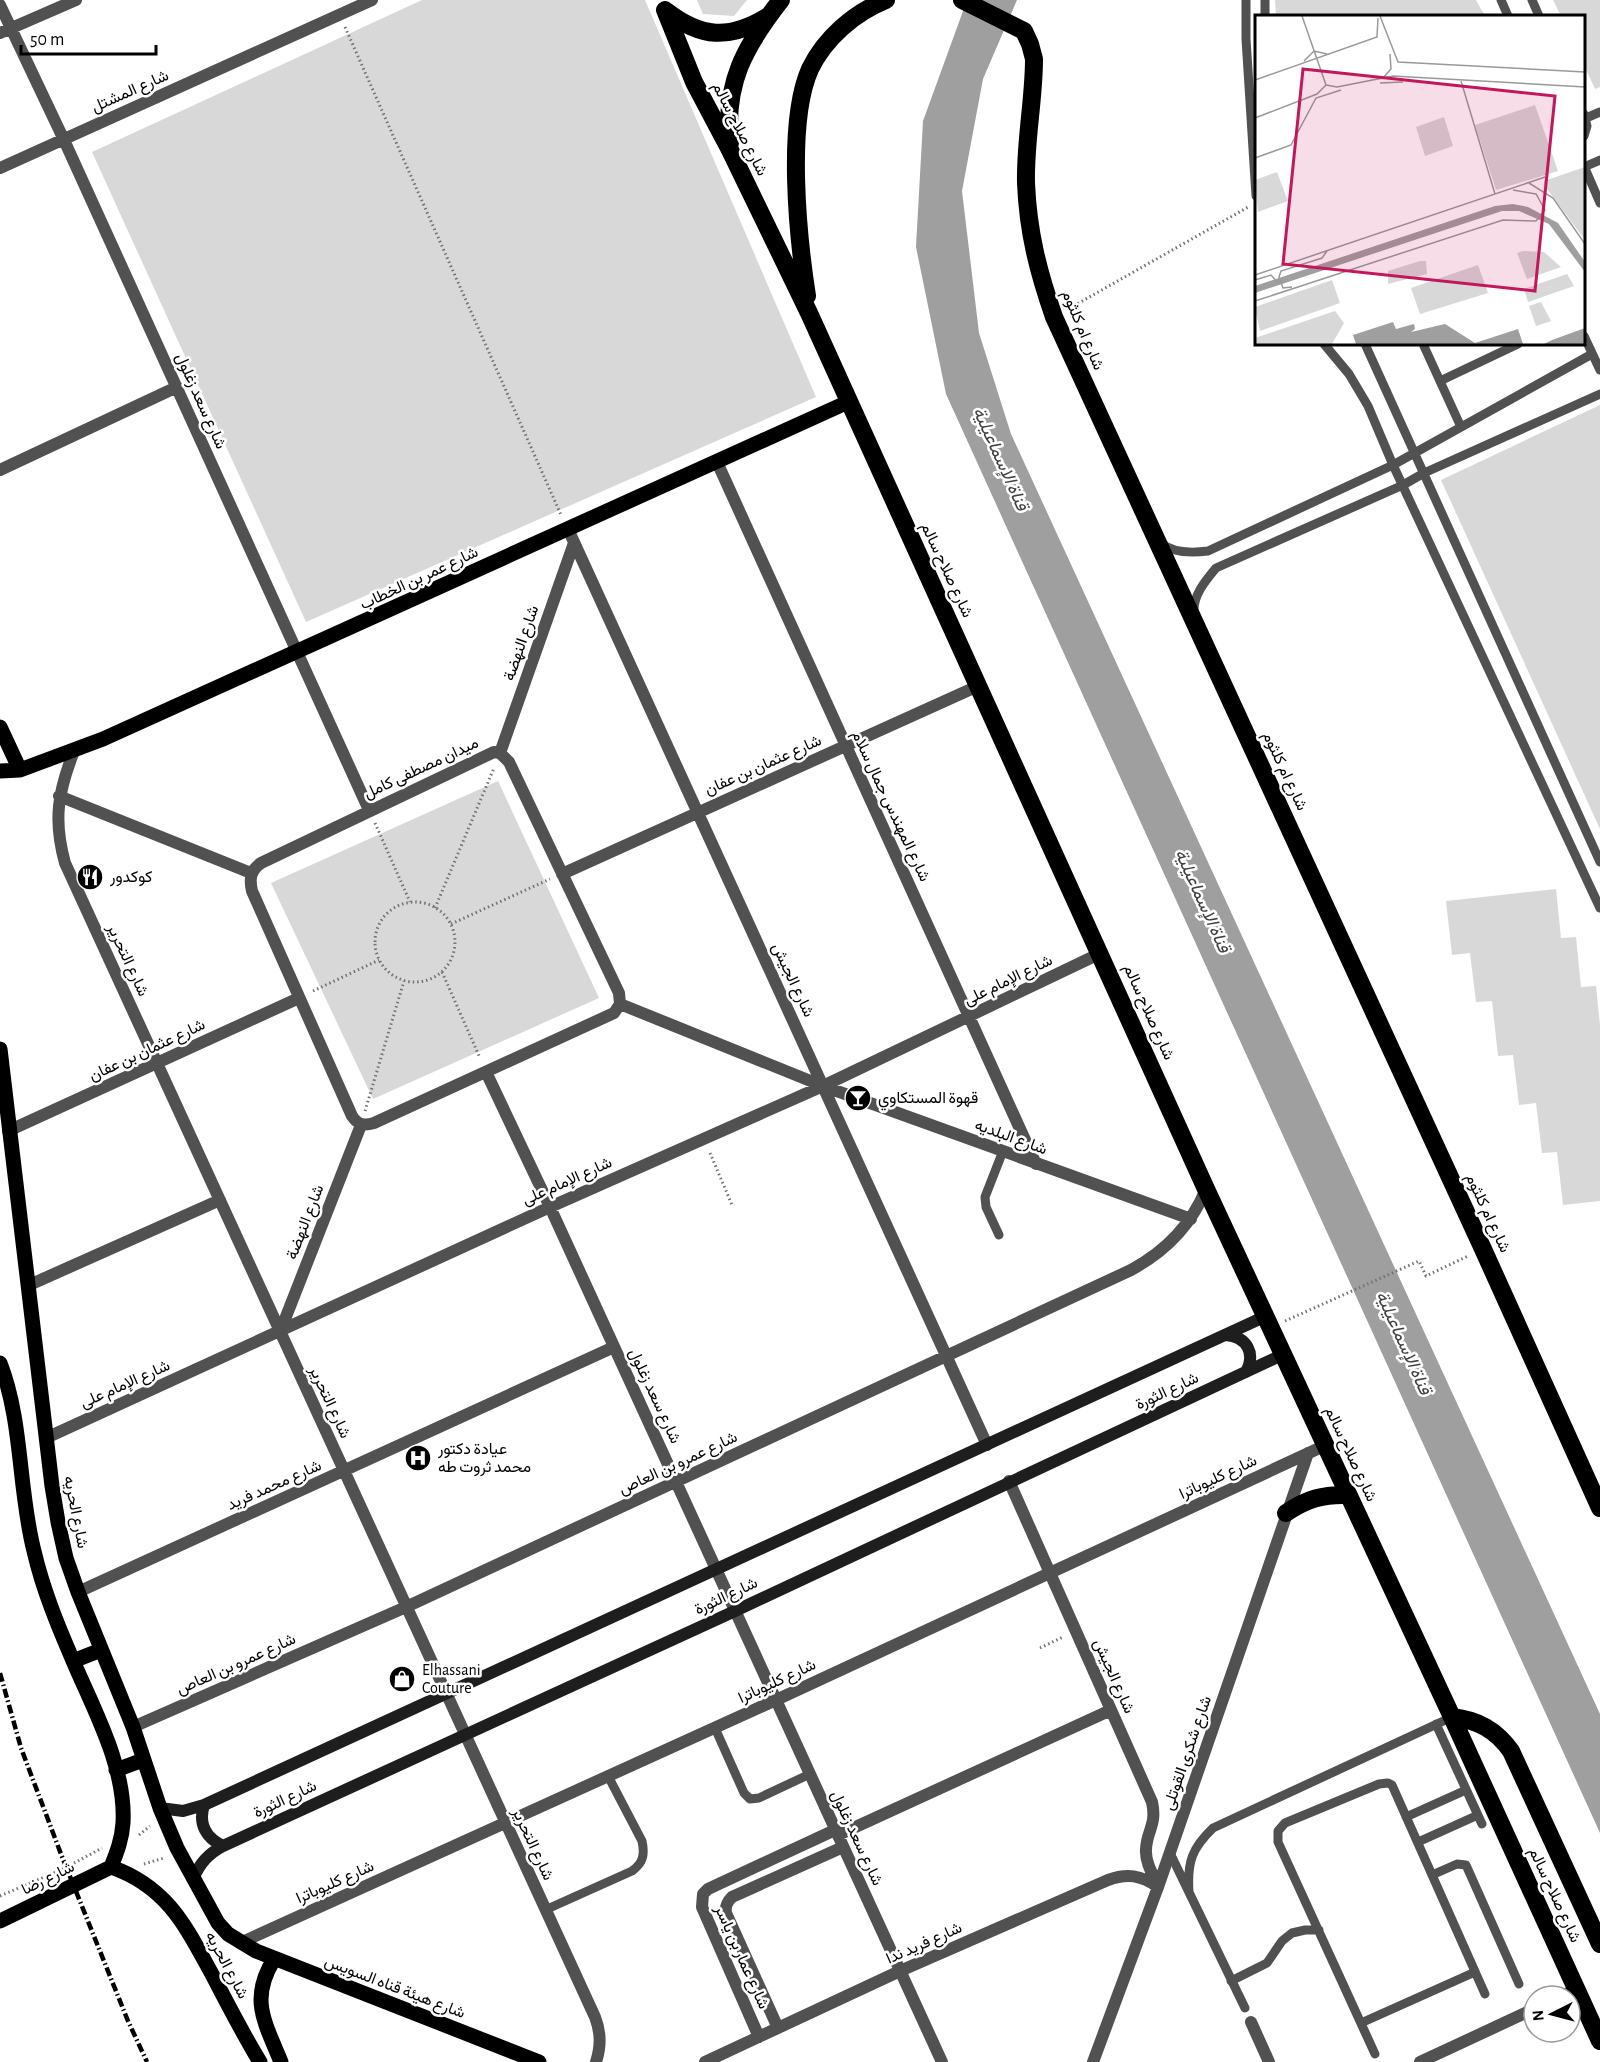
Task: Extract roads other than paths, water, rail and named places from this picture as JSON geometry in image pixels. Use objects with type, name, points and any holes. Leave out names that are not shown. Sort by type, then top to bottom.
[{"type":"highway","points":[[730,150],[727,119],[730,92],[739,66],[781,0]]},
{"type":"highway","points":[[809,313],[797,200],[798,124],[801,96],[810,69],[825,45],[845,24],[868,7],[886,0]]},
{"type":"highway","name":"شارع ام كلثوم","points":[[962,0],[1024,31],[1030,44],[1034,59],[1026,181],[1029,227],[1039,273],[1054,317],[1600,1508]]},
{"type":"highway","points":[[663,5],[683,24],[704,32],[727,33],[749,28],[769,16]]},
{"type":"highway","name":"شارع صلاح سالم","points":[[663,5],[694,82],[730,150],[809,313],[1206,1189],[1326,1445],[1444,1721],[1566,1984]]},
{"type":"highway","points":[[1286,1513],[1297,1505],[1322,1496],[1348,1495]]},
{"type":"highway","points":[[1444,1721],[1478,1722],[1491,1729],[1511,1751],[1600,1944]]},
{"type":"highway","name":"شارع صلاح سالم","points":[[1582,2012],[1600,2041]]},
{"type":"main road","name":"شارع عمر بن الخطاب","points":[[0,771],[20,770],[74,751],[571,536],[717,462],[848,402]]},
{"type":"main road","points":[[0,727],[20,770]]},
{"type":"main road","name":"شارع الحريه","points":[[0,1050],[46,1438],[58,1522],[66,1558],[133,1727],[143,1760],[177,1848],[218,1923],[240,1943]]},
{"type":"main road","points":[[0,1363],[7,1383],[14,1423],[25,1509],[44,1590],[100,1725],[116,1770],[123,1821],[120,1846],[111,1867]]},
{"type":"main road","points":[[0,1402],[14,1423]]},
{"type":"main road","points":[[73,1661],[101,1650]]},
{"type":"main road","points":[[116,1770],[143,1760]]},
{"type":"main road","name":"شارع الحريه","points":[[111,1867],[126,1872],[150,1886],[179,1916],[260,2062]]},
{"type":"main road","name":"شارع رضا","points":[[0,1921],[111,1867]]},
{"type":"main road","name":"شارع هيئة قناه السويس","points":[[240,1943],[274,1959],[539,2062]]},
{"type":"main road","points":[[274,1959],[263,1980],[260,2002],[281,2062]]},
{"type":"street","points":[[5,31],[76,0]]},
{"type":"street","name":"شارع المشتل","points":[[0,168],[372,0]]},
{"type":"street","name":"شارع سعد زغلول","points":[[0,5],[5,31],[64,140],[369,810]]},
{"type":"street","points":[[0,470],[177,387]]},
{"type":"street","name":"شارع المهندس جمال سلام","points":[[717,462],[1036,1164]]},
{"type":"street","name":"شارع النهضة","points":[[500,753],[571,536]]},
{"type":"street","name":"شارع الجيش","points":[[571,536],[987,1445]]},
{"type":"street","name":"شارع عثمان بن عفان","points":[[562,874],[978,686]]},
{"type":"street","name":"شارع التحرير","points":[[74,751],[59,796],[58,830],[65,863],[598,2026],[600,2043],[596,2062]]},
{"type":"street","name":"ميدان مصطفى كامل","points":[[251,873],[261,862],[487,754],[500,753],[509,762],[619,993],[620,1004]]},
{"type":"street","points":[[59,796],[251,873],[252,891],[352,1116],[361,1125],[374,1123],[614,1013],[620,1004]]},
{"type":"street","name":"شارع الإمام على","points":[[46,1438],[704,1137],[823,1086],[1101,953]]},
{"type":"street","name":"شارع عثمان بن عفان","points":[[8,1131],[299,998]]},
{"type":"street","name":"شارع البلديه","points":[[620,1004],[823,1086],[1191,1219]]},
{"type":"street","name":"شارع سعد زغلول","points":[[486,1072],[942,2062]]},
{"type":"street","name":"شارع النهضة","points":[[280,1332],[361,1125]]},
{"type":"street","name":"شارع عمرو بن العاص","points":[[133,1727],[406,1607],[1149,1261],[1172,1242],[1191,1219],[1206,1189]]},
{"type":"street","points":[[27,1286],[220,1200]]},
{"type":"street","name":"شارع الثورة","points":[[163,1814],[204,1805],[1226,1335],[1269,1322]]},
{"type":"street","points":[[1226,1335],[1243,1340],[1249,1347],[1251,1364],[1246,1372]]},
{"type":"street","name":"شارع محمد فريد","points":[[78,1592],[614,1347]]},
{"type":"street","name":"شارع الثورة","points":[[193,1879],[204,1859],[223,1846],[735,1611],[1284,1354]]},
{"type":"street","name":"شارع كليوباترا","points":[[240,1943],[715,1728],[1326,1445]]},
{"type":"street","name":"شارع شكرى القوتلى","points":[[1093,2062],[1158,1887],[1308,1453]]},
{"type":"street","name":"شارع الجيش","points":[[1010,1482],[1152,1802],[1154,1819],[1146,1842],[1146,1854],[1158,1887]]},
{"type":"street","name":"شارع عمار بن ياسر","points":[[759,2037],[702,1907],[703,1894],[839,1837],[1111,1710]]},
{"type":"street","points":[[204,1805],[203,1827],[211,1839],[223,1846]]},
{"type":"street","name":"شارع عمار بن ياسر","points":[[778,2028],[725,1907],[727,1901],[732,1897],[839,1837]]},
{"type":"street","name":"شارع فريد ندا","points":[[705,2062],[900,1971],[1120,1875],[1136,1875],[1158,1887]]},
{"type":"street","points":[[1420,2062],[1522,2015]]},
{"type":"street","points":[[1251,2022],[1269,2062]]},
{"type":"lane","points":[[1246,0],[1246,39],[1255,167]]},
{"type":"lane","points":[[1501,0],[1508,15]]},
{"type":"lane","points":[[1532,0],[1539,15]]},
{"type":"lane","points":[[1585,133],[1587,126],[1585,116],[1600,112]]},
{"type":"lane","points":[[1585,166],[1600,160]]},
{"type":"lane","points":[[1585,168],[1600,202]]},
{"type":"lane","points":[[1585,338],[1600,370]]},
{"type":"lane","points":[[1325,345],[1349,374],[1368,406],[1393,465],[1600,908]]},
{"type":"lane","points":[[1365,345],[1600,862]]},
{"type":"lane","points":[[1423,345],[1461,428]]},
{"type":"lane","points":[[1440,381],[1516,345]]},
{"type":"lane","points":[[1157,539],[1166,547],[1180,551],[1208,551],[1393,465],[1592,354]]},
{"type":"lane","points":[[1194,620],[1194,607],[1199,592],[1216,568],[1600,394]]},
{"type":"lane","points":[[999,1235],[986,1207],[985,1197],[1003,1151]]},
{"type":"lane","points":[[1189,1892],[1188,1874],[1191,1856],[1200,1841],[1213,1828],[1444,1721],[1466,1790],[1480,1820],[1418,1842]]},
{"type":"lane","points":[[715,1728],[744,1793],[750,1799],[810,1774]]},
{"type":"lane","points":[[545,1910],[632,1871],[639,1866],[643,1858],[642,1842],[608,1776]]},
{"type":"lane","points":[[1376,2054],[1278,1842],[1278,1831],[1285,1823],[1383,1782],[1392,1785],[1485,1994]]},
{"type":"lane","points":[[1406,1817],[1466,1790]]},
{"type":"lane","points":[[1170,1853],[1245,2008]]},
{"type":"lane","points":[[1432,1875],[1457,1864],[1466,1865],[1519,1984]]},
{"type":"lane","points":[[1231,1981],[1267,1963],[1281,1941],[1292,1933],[1319,1930]]},
{"type":"lane","points":[[1361,2023],[1475,1972]]},
{"type":"water","name":"قناة الإسماعيلية","points":[[967,0],[1017,0],[983,79],[962,191],[979,333],[1011,434],[1600,1714],[1600,1833],[946,394],[916,247],[923,121]]},
{"type":"railway","points":[[0,1673],[21,1748],[61,1854],[128,2021],[147,2062]]},
{"type":"place","name":"كوكدور","points":[[90,877]]},
{"type":"place","name":"قهوة المستكاوي","points":[[858,1098]]},
{"type":"place","name":"عيادة دكتور محمد ثروت طه","points":[[418,1458]]},
{"type":"place","name":"Elhassani Couture","points":[[402,1679]]}]
